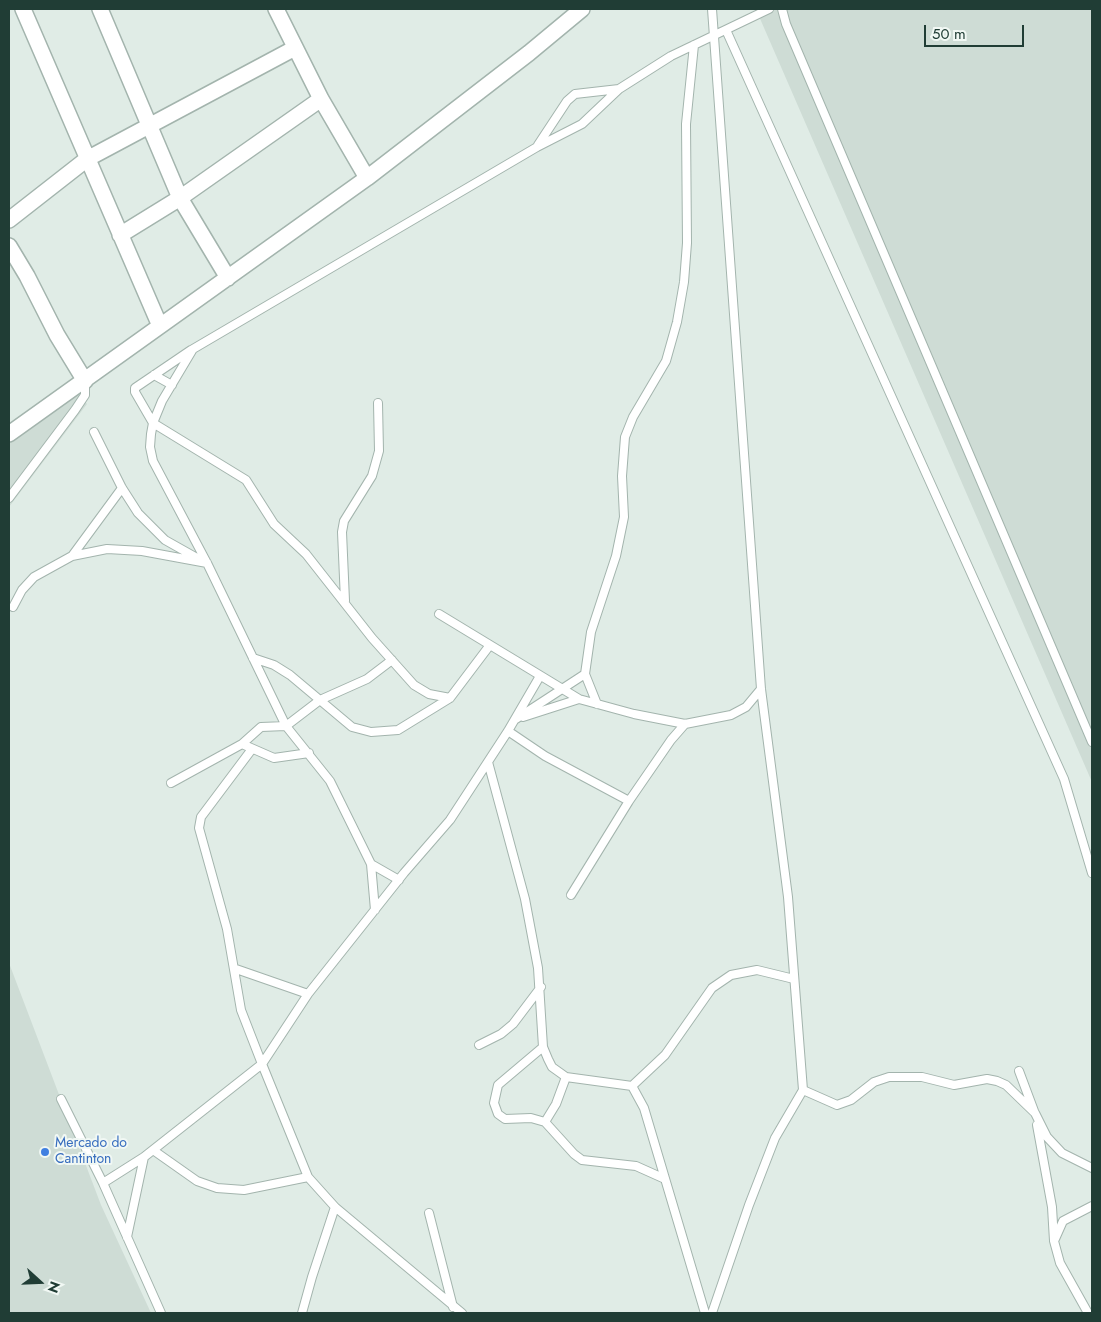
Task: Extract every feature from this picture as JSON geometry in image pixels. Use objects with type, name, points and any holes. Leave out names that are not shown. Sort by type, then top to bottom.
[{"type":"street","points":[[23,9],[160,326]]},
{"type":"street","points":[[100,9],[148,127],[180,198],[228,278]]},
{"type":"street","points":[[276,9],[321,99],[367,178]]},
{"type":"street","points":[[9,434],[367,178],[529,53],[582,9]]},
{"type":"street","points":[[9,220],[87,159],[295,48]]},
{"type":"street","points":[[120,235],[180,198],[321,99]]},
{"type":"street","points":[[9,246],[27,276],[64,348],[85,381]]},
{"type":"lane","points":[[712,9],[761,689],[788,897],[803,1090],[776,1138],[749,1205],[712,1313]]},
{"type":"lane","points":[[450,698],[429,694],[414,685],[372,638],[306,554],[274,524],[246,480],[153,423],[135,392],[135,388],[193,349],[537,147],[582,124],[619,89],[671,56],[769,9]]},
{"type":"lane","points":[[782,9],[786,24],[1092,742]]},
{"type":"lane","points":[[726,30],[1064,779],[1092,873]]},
{"type":"lane","points":[[597,704],[585,674],[591,632],[616,556],[624,517],[622,467],[625,437],[633,417],[666,361],[677,322],[687,243],[686,124],[694,45]]},
{"type":"lane","points":[[537,147],[567,101],[575,94],[619,89]]},
{"type":"lane","points":[[193,349],[153,423],[150,448],[154,461],[207,563],[286,726],[330,781],[371,864],[375,910]]},
{"type":"lane","points":[[154,374],[172,385]]},
{"type":"lane","points":[[9,498],[85,395],[85,381]]},
{"type":"lane","points":[[344,601],[342,532],[344,521],[372,476],[379,451],[378,402]]},
{"type":"lane","points":[[94,432],[122,488],[138,513],[165,540],[207,563]]},
{"type":"lane","points":[[72,556],[122,488]]},
{"type":"lane","points":[[13,608],[22,590],[34,577],[72,556],[107,549],[142,551],[207,563]]},
{"type":"lane","points":[[438,614],[579,699],[634,714],[685,724],[731,715],[746,707],[761,689]]},
{"type":"lane","points":[[253,658],[274,665],[290,675],[352,727],[371,732],[398,730],[450,698],[490,645]]},
{"type":"lane","points":[[171,783],[242,744],[261,727],[286,726],[320,700],[367,679],[392,660]]},
{"type":"lane","points":[[514,720],[585,674]]},
{"type":"lane","points":[[103,1184],[144,1158],[262,1064],[308,994],[399,880],[450,820],[508,731],[540,676]]},
{"type":"lane","points":[[514,720],[579,699]]},
{"type":"lane","points":[[572,895],[629,801],[671,740],[685,724]]},
{"type":"lane","points":[[508,731],[545,756],[629,801]]},
{"type":"lane","points":[[242,744],[274,758],[309,754]]},
{"type":"lane","points":[[252,750],[201,817],[199,828],[227,929],[236,969],[241,1010],[308,1176],[335,1207],[462,1313]]},
{"type":"lane","points":[[488,762],[525,899],[540,988],[543,1047],[552,1066],[566,1077],[632,1086]]},
{"type":"lane","points":[[371,864],[399,880]]},
{"type":"lane","points":[[236,969],[308,994]]},
{"type":"lane","points":[[632,1086],[664,1055],[712,988],[731,975],[758,970],[794,979]]},
{"type":"lane","points":[[479,1045],[501,1034],[513,1024],[540,988]]},
{"type":"lane","points":[[543,1047],[498,1085],[494,1104],[498,1114],[505,1119],[531,1118],[545,1122],[574,1154],[582,1160],[636,1166],[665,1179]]},
{"type":"lane","points":[[1020,1071],[1035,1113],[1047,1137],[1062,1153],[1092,1168]]},
{"type":"lane","points":[[545,1122],[556,1104],[566,1077]]},
{"type":"lane","points":[[803,1090],[837,1105],[851,1100],[874,1082],[889,1077],[922,1077],[954,1085],[987,1078],[1006,1085],[1035,1113],[1052,1207],[1054,1241],[1060,1263],[1088,1313]]},
{"type":"lane","points":[[632,1086],[644,1108],[705,1313]]},
{"type":"lane","points":[[61,1098],[103,1184],[161,1313]]},
{"type":"lane","points":[[153,1150],[197,1181],[218,1188],[244,1190],[308,1176]]},
{"type":"lane","points":[[127,1237],[144,1158]]},
{"type":"lane","points":[[1054,1241],[1063,1221],[1092,1206]]},
{"type":"lane","points":[[302,1313],[335,1207]]},
{"type":"lane","points":[[429,1213],[453,1307]]},
{"type":"shaded area","points":[[756,9],[1092,9],[1092,782],[758,14]]},
{"type":"shaded area","points":[[73,388],[87,404],[9,507],[9,435]]},
{"type":"shaded area","name":"Mercado do Cantinton","points":[[9,963],[101,1205],[151,1313],[9,1313]]},
{"type":"place","name":"Mercado do Cantinton","points":[[45,1152]]}]
